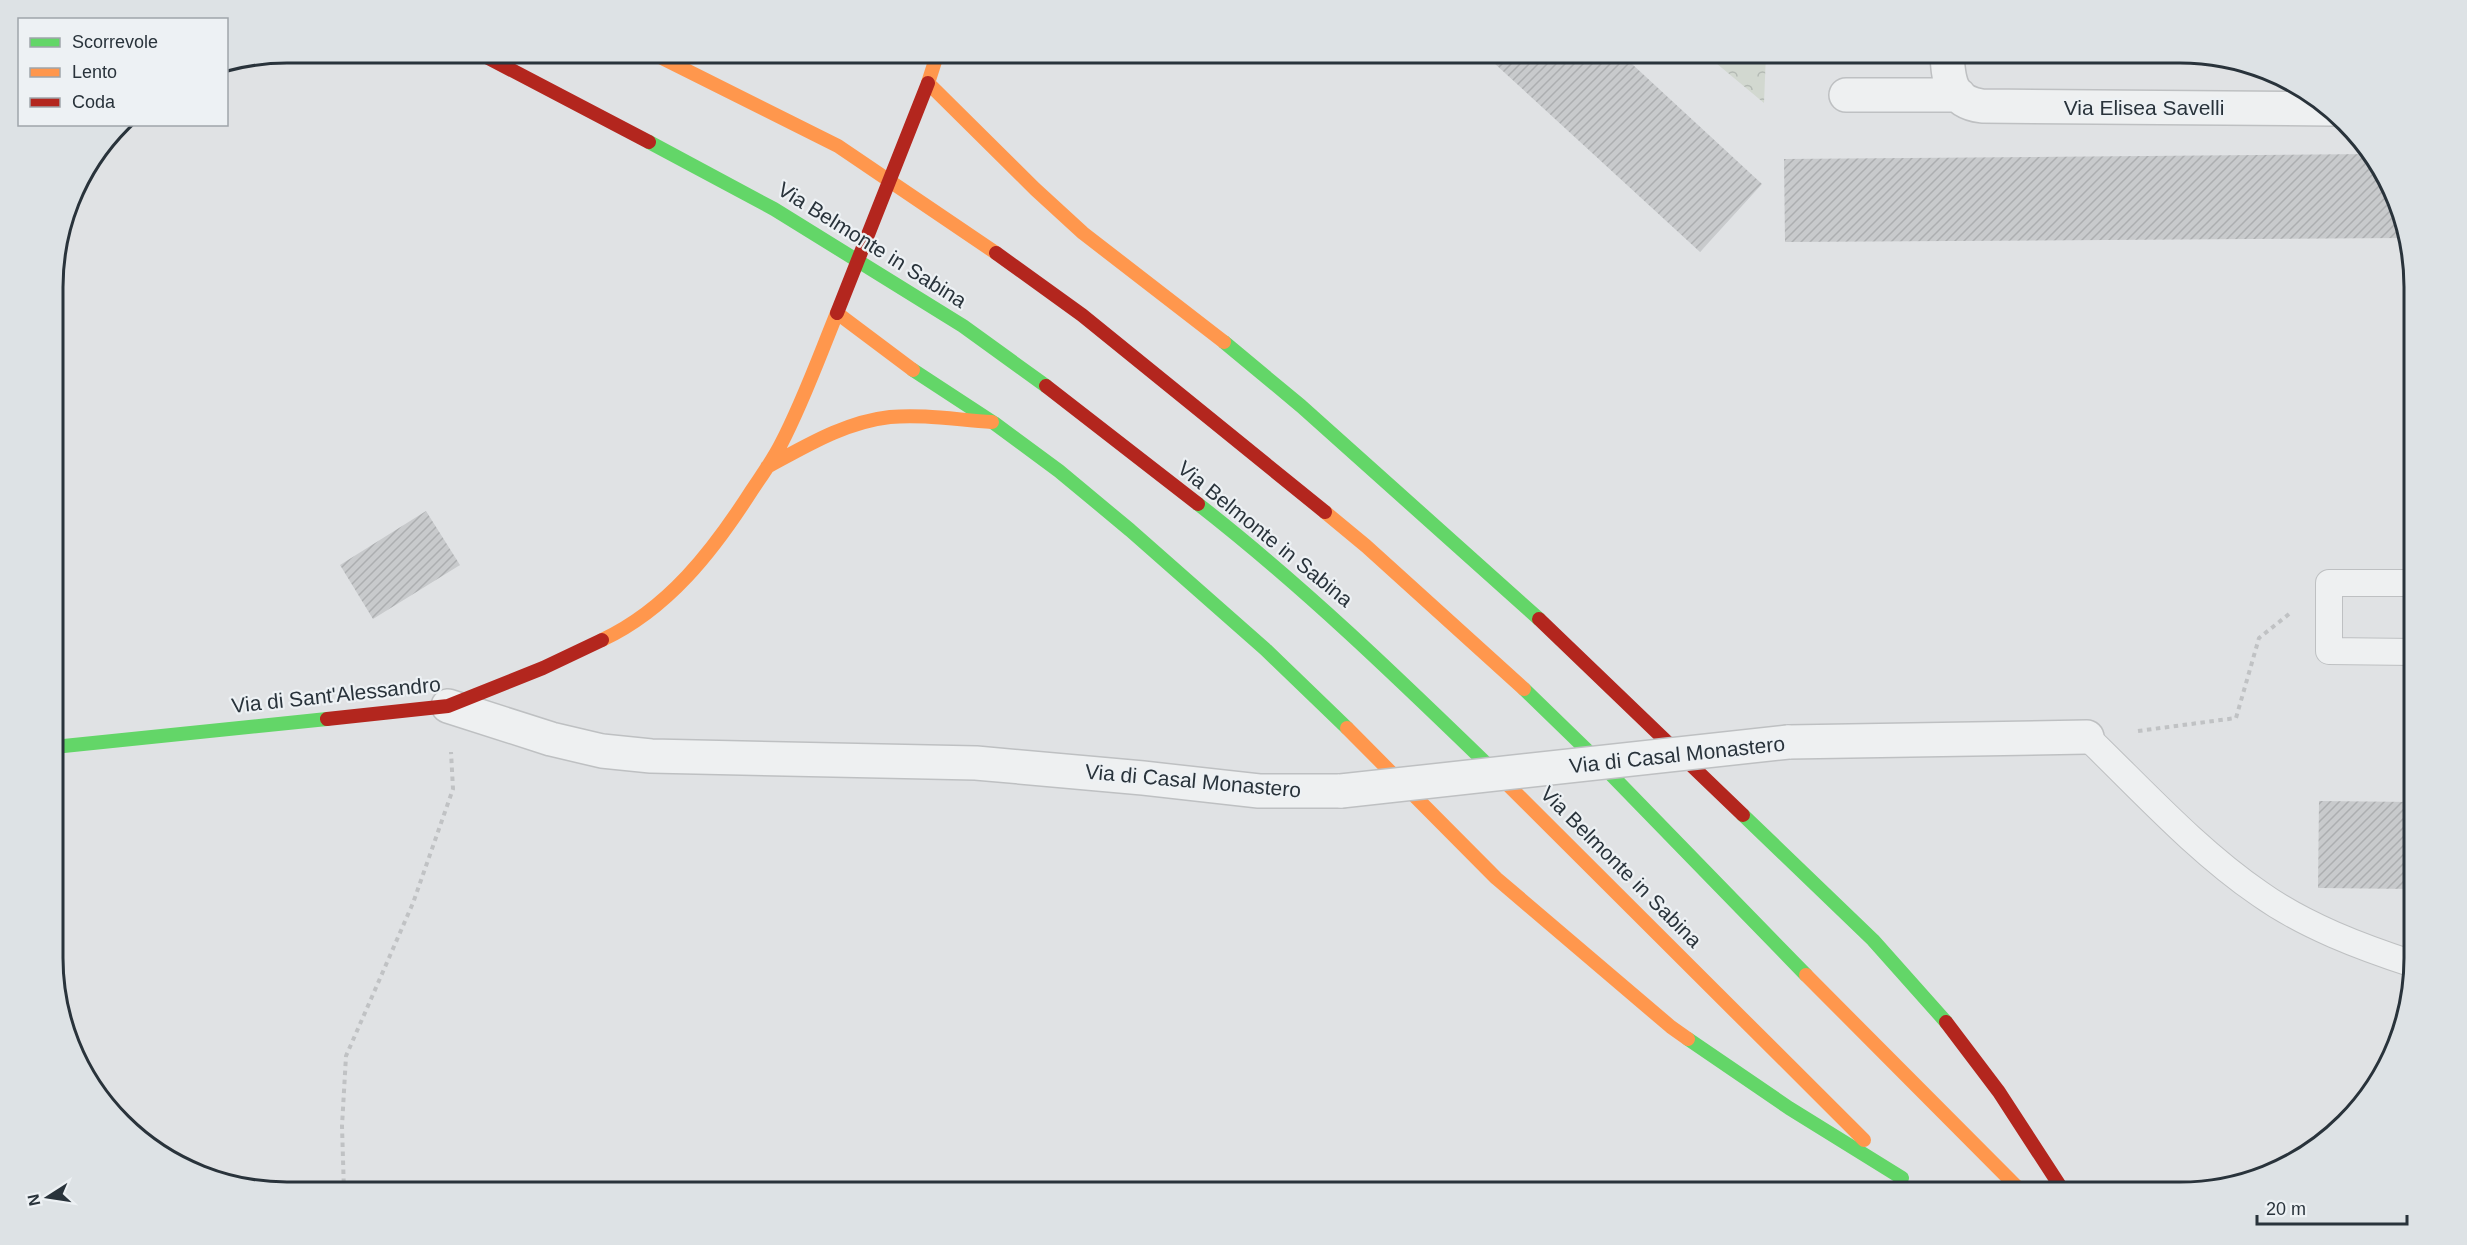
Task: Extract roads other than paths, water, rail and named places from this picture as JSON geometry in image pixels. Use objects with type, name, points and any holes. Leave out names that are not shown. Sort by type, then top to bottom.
[{"type":"street","name":"Via Belmonte in Sabina","points":[[500,63],[774,209],[963,326],[1028,372],[1244,540],[1341,624],[1520,796],[1905,1181],[1779,1102],[1671,1027],[1496,878],[1379,759],[1265,649],[1059,471],[994,423]]},
{"type":"street","points":[[672,63],[838,146],[943,215],[1082,315],[1356,539],[1464,633],[1592,754],[1844,1014],[2012,1182]]},
{"type":"street","name":"Via di Sant'Alessandro","points":[[63,746],[448,706],[579,652],[615,634],[658,604],[696,568],[713,548],[780,446],[837,314],[934,63]]},
{"type":"street","points":[[1948,63],[1949,81],[1959,95]]},
{"type":"street","points":[[928,83],[1083,233],[1206,328],[1301,406],[1507,588],[1879,946],[1955,1032],[2057,1182]]},
{"type":"street","points":[[1846,95],[1959,95]]},
{"type":"street","name":"Via Elisea Savelli","points":[[1959,95],[1971,104],[1991,107],[2316,109]]},
{"type":"street","points":[[837,314],[918,374],[994,423]]},
{"type":"street","points":[[763,469],[824,436],[864,421],[892,416],[994,423]]},
{"type":"street","name":"Via di Casal Monastero","points":[[448,706],[550,739],[602,751],[651,756],[975,763],[1143,777],[1259,791],[1341,791],[1788,742],[2086,737]]},
{"type":"lane","points":[[2404,584],[2329,583],[2329,651],[2404,652]]},
{"type":"lane","points":[[2086,737],[2206,851],[2260,895],[2325,930],[2380,954],[2404,961]]}]
